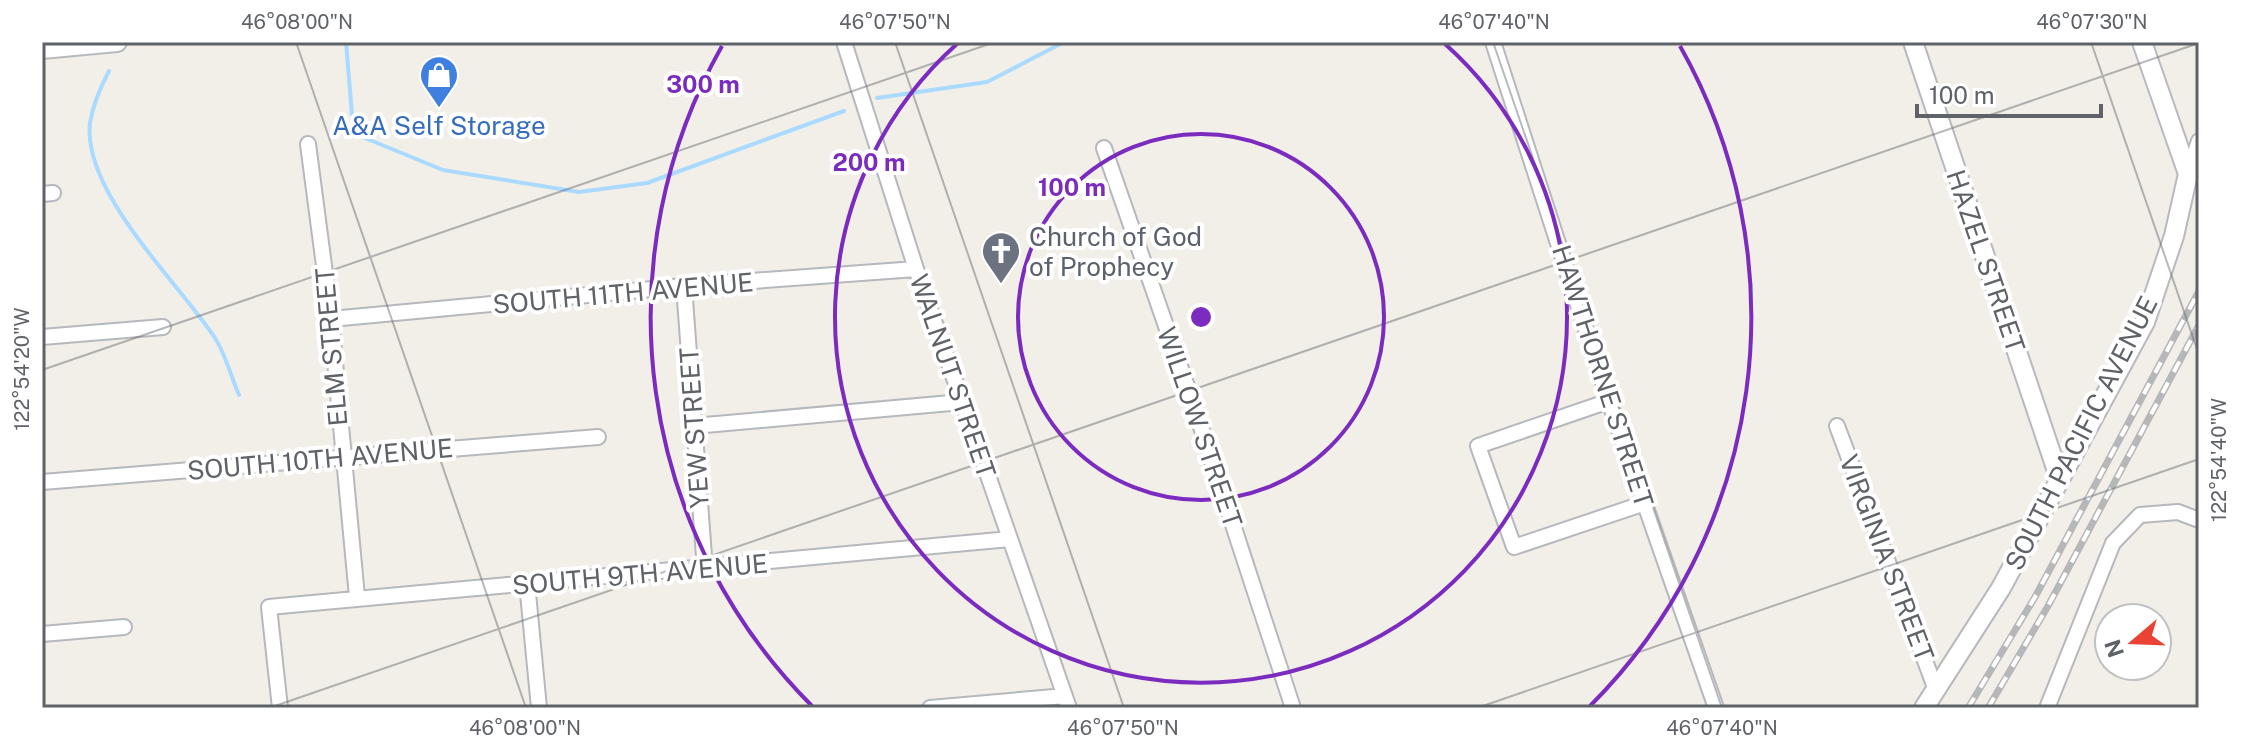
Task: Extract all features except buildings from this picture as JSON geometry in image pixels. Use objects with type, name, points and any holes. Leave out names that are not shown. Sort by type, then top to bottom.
[{"type":"street","points":[[42,49],[117,42]]},
{"type":"street","name":"WALNUT STREET","points":[[844,42],[916,269],[1067,702]]},
{"type":"street","name":"HAWTHORNE STREET","points":[[1493,42],[1609,401],[1716,708]]},
{"type":"street","name":"HAZEL STREET","points":[[1913,42],[2060,480]]},
{"type":"street","points":[[2142,42],[2188,174]]},
{"type":"street","name":"SOUTH PACIFIC AVENUE","points":[[1924,708],[2001,588],[2145,322],[2174,236],[2199,141]]},
{"type":"street","name":"ELM STREET","points":[[308,144],[331,319],[341,457],[357,597]]},
{"type":"street","name":"WILLOW STREET","points":[[1104,148],[1197,414],[1293,708]]},
{"type":"street","name":"SOUTH 11TH AVENUE","points":[[331,319],[684,286],[916,269]]},
{"type":"street","name":"YEW STREET","points":[[684,286],[705,570]]},
{"type":"street","points":[[42,337],[163,327]]},
{"type":"street","points":[[1609,401],[1478,446],[1498,504],[1514,547],[1645,503]]},
{"type":"street","points":[[694,426],[962,402]]},
{"type":"street","name":"VIRGINIA STREET","points":[[1837,426],[1936,690]]},
{"type":"street","name":"SOUTH 10TH AVENUE","points":[[42,482],[598,437]]},
{"type":"street","points":[[2047,708],[2113,543],[2140,515],[2178,512],[2199,520]]},
{"type":"street","name":"SOUTH 9TH AVENUE","points":[[280,708],[269,607],[357,597],[705,570],[1010,539]]},
{"type":"street","points":[[527,583],[539,708]]},
{"type":"street","points":[[42,634],[124,627]]},
{"type":"street","points":[[930,708],[1067,702]]},
{"type":"waterway","points":[[346,42],[352,115],[365,138],[443,170],[579,192],[647,183],[844,111]]},
{"type":"waterway","points":[[877,98],[987,82],[1064,42]]},
{"type":"waterway","points":[[109,71],[97,96],[90,123],[92,150],[101,178],[136,236],[215,338],[239,395]]},
{"type":"railway","points":[[1968,708],[2035,597],[2199,291]]},
{"type":"railway","points":[[1988,708],[2048,606],[2199,325]]},
{"type":"place","name":"A&A Self Storage","points":[[439,109]]},
{"type":"place","name":"Church of God of Prophecy","points":[[1001,285]]}]
